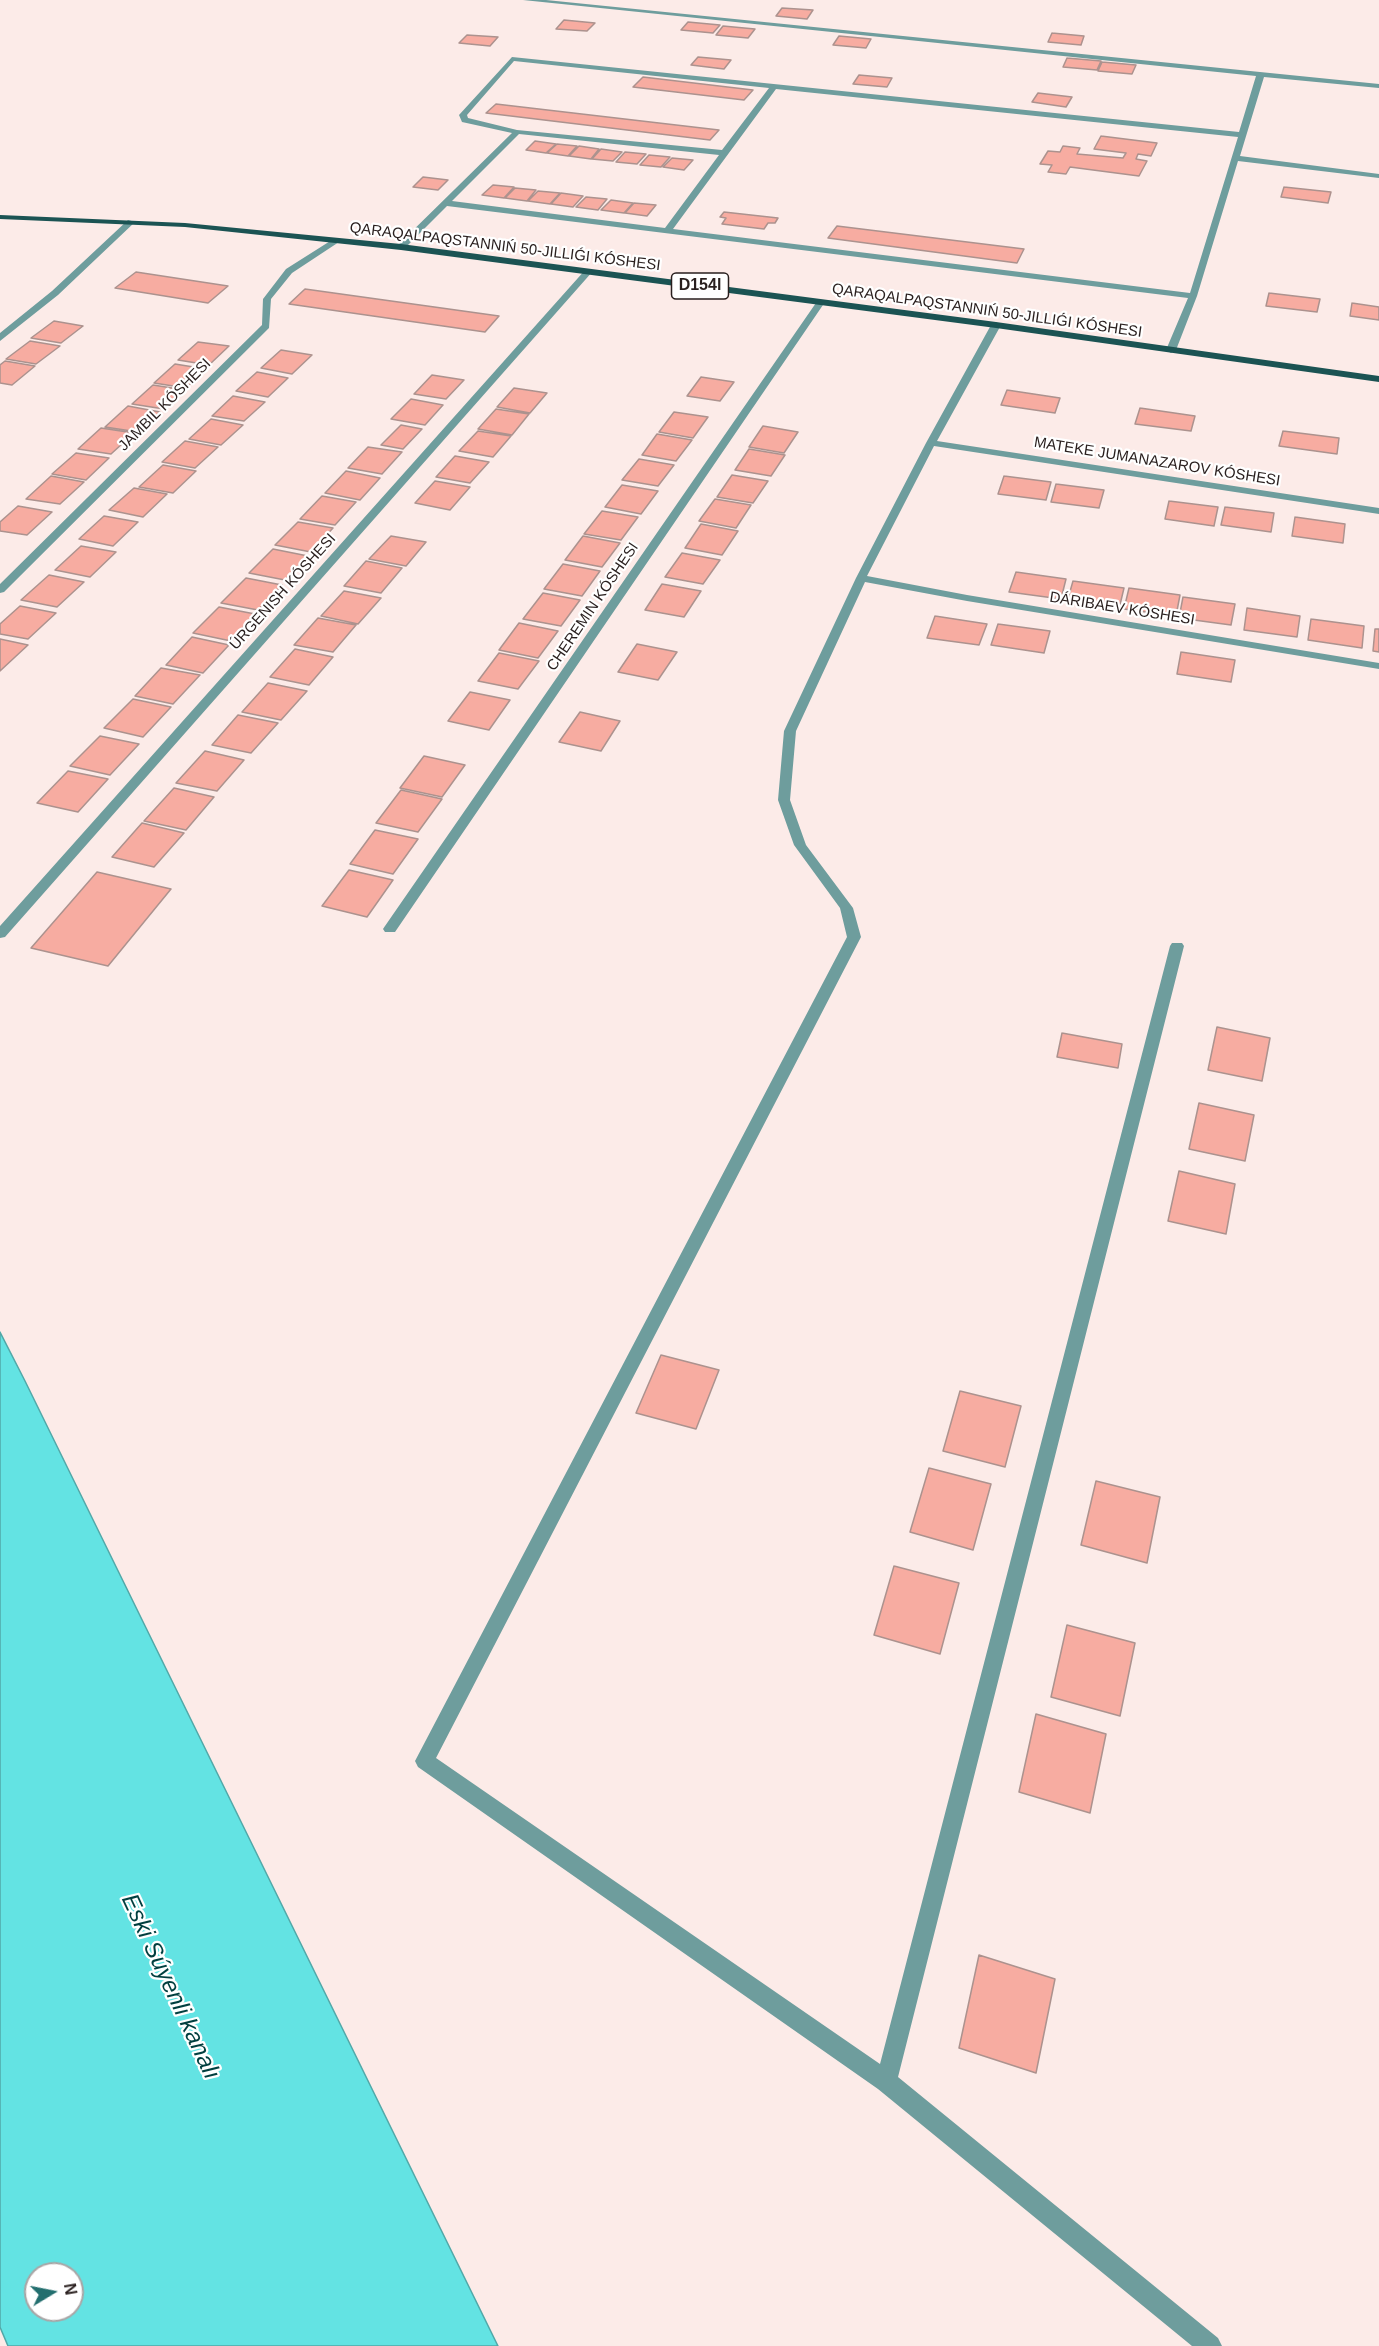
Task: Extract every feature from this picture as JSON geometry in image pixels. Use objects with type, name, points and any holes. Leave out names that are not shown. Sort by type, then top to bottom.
[{"type":"main road","name":"D154l","points":[[0,218],[195,225],[401,247],[996,325],[1379,379]]},
{"type":"street","points":[[526,0],[1379,86]]},
{"type":"street","points":[[725,153],[517,132],[465,120],[463,115],[512,59],[1243,135]]},
{"type":"street","points":[[1170,350],[1193,297],[1262,73]]},
{"type":"street","points":[[667,231],[774,86]]},
{"type":"street","points":[[401,247],[517,132]]},
{"type":"street","points":[[1236,158],[1379,176]]},
{"type":"street","points":[[446,203],[1193,297]]},
{"type":"street","points":[[0,338],[55,293],[131,222]]},
{"type":"street","points":[[0,590],[266,326],[267,299],[289,271],[338,240]]},
{"type":"street","name":"ÚRGENISH KÓSHESI","points":[[0,933],[589,271]]},
{"type":"street","name":"CHEREMIN KÓSHESI","points":[[390,929],[821,302]]},
{"type":"street","points":[[996,325],[861,578],[790,730],[784,800],[800,845],[846,908],[854,937],[425,1761],[886,2081],[1210,2346]]},
{"type":"street","name":"MATEKE JUMANAZAROV KÓSHESI","points":[[931,443],[1379,511]]},
{"type":"street","name":"DÁRIBAEV KÓSHESI","points":[[861,578],[967,598],[1379,666]]},
{"type":"street","points":[[886,2081],[1177,946]]},
{"type":"water","name":"Eski Súyenli kanalı","points":[[0,1332],[498,2346],[8,2346],[0,2327]]},
{"type":"building","points":[[782,8],[813,10],[807,19],[776,16]]},
{"type":"building","points":[[564,20],[595,23],[587,31],[556,29]]},
{"type":"building","points":[[688,22],[720,25],[713,33],[681,30]]},
{"type":"building","points":[[723,26],[755,29],[748,38],[716,35]]},
{"type":"building","points":[[1052,33],[1084,36],[1081,45],[1048,42]]},
{"type":"building","points":[[467,35],[498,37],[490,46],[459,43]]},
{"type":"building","points":[[839,36],[871,39],[866,48],[833,45]]},
{"type":"building","points":[[698,57],[731,60],[724,69],[691,65]]},
{"type":"building","points":[[1067,58],[1101,61],[1097,70],[1063,67]]},
{"type":"building","points":[[1102,62],[1136,65],[1132,74],[1098,71]]},
{"type":"building","points":[[859,75],[892,78],[887,87],[853,84]]},
{"type":"building","points":[[643,77],[753,90],[744,100],[633,87]]},
{"type":"building","points":[[1038,93],[1072,97],[1066,107],[1032,102]]},
{"type":"building","points":[[496,104],[719,130],[710,140],[486,113]]},
{"type":"building","points":[[1101,136],[1157,143],[1151,156],[1138,154],[1136,159],[1147,161],[1139,176],[1070,167],[1066,174],[1048,172],[1052,165],[1040,164],[1048,151],[1060,152],[1063,146],[1080,148],[1077,154],[1123,158],[1126,153],[1094,149]]},
{"type":"building","points":[[535,141],[556,144],[546,153],[526,150]]},
{"type":"building","points":[[557,144],[577,146],[568,156],[547,153]]},
{"type":"building","points":[[579,146],[599,149],[591,159],[569,156]]},
{"type":"building","points":[[601,149],[622,152],[613,161],[592,159]]},
{"type":"building","points":[[625,152],[646,154],[637,164],[616,162]]},
{"type":"building","points":[[649,155],[670,157],[661,167],[640,165]]},
{"type":"building","points":[[672,158],[693,160],[684,170],[663,167]]},
{"type":"building","points":[[423,177],[448,180],[438,190],[413,187]]},
{"type":"building","points":[[493,185],[514,187],[504,198],[482,195]]},
{"type":"building","points":[[1284,187],[1331,192],[1328,203],[1281,197]]},
{"type":"building","points":[[515,188],[536,190],[527,201],[505,198]]},
{"type":"building","points":[[538,191],[560,193],[550,204],[528,201]]},
{"type":"building","points":[[561,193],[583,196],[573,207],[551,204]]},
{"type":"building","points":[[586,197],[607,199],[598,210],[576,207]]},
{"type":"building","points":[[611,200],[633,203],[624,213],[601,210]]},
{"type":"building","points":[[634,203],[656,205],[647,216],[625,213]]},
{"type":"building","points":[[724,212],[778,218],[775,223],[768,223],[764,229],[722,224],[726,218],[720,217]]},
{"type":"building","points":[[837,226],[1024,249],[1017,263],[828,238]]},
{"type":"building","points":[[136,272],[228,286],[208,303],[115,288]]},
{"type":"building","points":[[305,289],[499,316],[485,332],[289,304]]},
{"type":"building","points":[[1269,293],[1320,299],[1317,312],[1266,306]]},
{"type":"building","points":[[1352,303],[1379,307],[1379,320],[1350,316]]},
{"type":"building","points":[[54,321],[83,326],[61,343],[31,338]]},
{"type":"building","points":[[30,341],[60,346],[36,364],[6,359]]},
{"type":"building","points":[[198,342],[229,346],[209,365],[178,360]]},
{"type":"building","points":[[281,350],[312,355],[292,374],[261,368]]},
{"type":"building","points":[[5,361],[35,366],[12,385],[0,383],[0,365]]},
{"type":"building","points":[[175,364],[206,369],[186,388],[154,383]]},
{"type":"building","points":[[257,372],[288,378],[268,397],[236,391]]},
{"type":"building","points":[[432,375],[464,380],[446,399],[414,394]]},
{"type":"building","points":[[701,377],[734,382],[720,401],[687,396]]},
{"type":"building","points":[[153,385],[185,390],[164,409],[132,404]]},
{"type":"building","points":[[514,388],[547,393],[530,413],[497,407]]},
{"type":"building","points":[[1007,390],[1060,398],[1055,413],[1001,405]]},
{"type":"building","points":[[233,396],[265,402],[244,421],[212,416]]},
{"type":"building","points":[[411,399],[443,405],[425,425],[391,419]]},
{"type":"building","points":[[128,406],[160,412],[138,432],[105,427]]},
{"type":"building","points":[[1140,408],[1195,416],[1191,431],[1135,424]]},
{"type":"building","points":[[496,409],[529,414],[512,435],[478,429]]},
{"type":"building","points":[[674,412],[708,417],[693,438],[659,432]]},
{"type":"building","points":[[211,419],[243,425],[221,445],[189,439]]},
{"type":"building","points":[[401,425],[422,429],[403,449],[381,445]]},
{"type":"building","points":[[763,426],[798,432],[784,453],[749,447]]},
{"type":"building","points":[[101,428],[134,433],[111,454],[78,449]]},
{"type":"building","points":[[478,431],[511,436],[493,457],[459,451]]},
{"type":"building","points":[[1283,431],[1339,438],[1337,454],[1279,446]]},
{"type":"building","points":[[657,434],[692,440],[676,461],[642,455]]},
{"type":"building","points":[[185,441],[218,447],[195,468],[162,462]]},
{"type":"building","points":[[368,447],[402,452],[382,474],[348,468]]},
{"type":"building","points":[[749,449],[785,455],[771,476],[735,470]]},
{"type":"building","points":[[76,453],[109,458],[86,480],[52,474]]},
{"type":"building","points":[[455,456],[489,462],[470,483],[436,477]]},
{"type":"building","points":[[639,459],[674,465],[658,486],[622,480]]},
{"type":"building","points":[[163,465],[196,471],[173,493],[139,487]]},
{"type":"building","points":[[346,471],[380,478],[360,500],[325,493]]},
{"type":"building","points":[[732,475],[768,481],[753,503],[717,497]]},
{"type":"building","points":[[51,476],[84,482],[60,504],[26,499]]},
{"type":"building","points":[[1004,476],[1051,482],[1046,500],[998,494]]},
{"type":"building","points":[[435,481],[470,487],[450,510],[415,503]]},
{"type":"building","points":[[1056,484],[1104,490],[1099,508],[1051,502]]},
{"type":"building","points":[[622,485],[658,491],[641,514],[605,507]]},
{"type":"building","points":[[134,488],[167,494],[143,517],[109,510]]},
{"type":"building","points":[[322,496],[356,502],[335,525],[300,519]]},
{"type":"building","points":[[715,499],[751,505],[736,528],[699,521]]},
{"type":"building","points":[[1169,501],[1218,507],[1214,526],[1165,519]]},
{"type":"building","points":[[18,506],[52,512],[27,535],[0,531],[0,522]]},
{"type":"building","points":[[1225,507],[1274,513],[1271,532],[1221,525]]},
{"type":"building","points":[[602,511],[638,517],[621,540],[584,534]]},
{"type":"building","points":[[104,516],[138,522],[113,546],[79,539]]},
{"type":"building","points":[[1295,517],[1345,524],[1343,543],[1292,536]]},
{"type":"building","points":[[298,522],[333,528],[311,552],[275,545]]},
{"type":"building","points":[[701,524],[738,531],[722,555],[685,548]]},
{"type":"building","points":[[391,536],[426,542],[406,566],[369,559]]},
{"type":"building","points":[[583,536],[620,543],[602,567],[565,560]]},
{"type":"building","points":[[81,546],[116,552],[90,577],[55,570]]},
{"type":"building","points":[[273,549],[308,556],[285,580],[249,573]]},
{"type":"building","points":[[682,553],[720,560],[703,584],[665,577]]},
{"type":"building","points":[[366,561],[402,568],[381,593],[344,586]]},
{"type":"building","points":[[563,564],[600,571],[582,596],[544,589]]},
{"type":"building","points":[[1016,572],[1066,579],[1061,599],[1009,592]]},
{"type":"building","points":[[49,575],[84,582],[57,607],[21,600]]},
{"type":"building","points":[[246,578],[282,585],[258,610],[221,603]]},
{"type":"building","points":[[1073,581],[1124,588],[1119,609],[1067,602]]},
{"type":"building","points":[[662,584],[701,591],[684,617],[645,610]]},
{"type":"building","points":[[1129,588],[1180,595],[1176,616],[1124,609]]},
{"type":"building","points":[[344,591],[381,598],[358,624],[321,616]]},
{"type":"building","points":[[543,593],[580,600],[561,626],[523,619]]},
{"type":"building","points":[[1183,597],[1235,604],[1231,625],[1179,618]]},
{"type":"building","points":[[20,606],[56,613],[28,639],[0,634],[0,624]]},
{"type":"building","points":[[219,607],[255,614],[231,641],[193,633]]},
{"type":"building","points":[[1247,608],[1300,616],[1297,637],[1244,630]]},
{"type":"building","points":[[935,616],[987,624],[979,645],[927,638]]},
{"type":"building","points":[[318,618],[356,625],[333,652],[294,645]]},
{"type":"building","points":[[1311,619],[1364,626],[1362,648],[1308,640]]},
{"type":"building","points":[[519,623],[558,631],[538,658],[499,650]]},
{"type":"building","points":[[998,624],[1050,631],[1044,653],[991,645]]},
{"type":"building","points":[[1375,629],[1379,629],[1379,652],[1373,651]]},
{"type":"building","points":[[192,637],[229,645],[203,673],[166,665]]},
{"type":"building","points":[[0,639],[28,645],[0,671]]},
{"type":"building","points":[[637,644],[677,652],[658,680],[618,672]]},
{"type":"building","points":[[295,649],[333,657],[309,685],[270,677]]},
{"type":"building","points":[[1181,652],[1235,660],[1231,682],[1177,674]]},
{"type":"building","points":[[499,653],[539,661],[518,689],[478,681]]},
{"type":"building","points":[[161,668],[200,675],[173,704],[135,696]]},
{"type":"building","points":[[268,683],[307,691],[281,720],[242,712]]},
{"type":"building","points":[[470,692],[510,700],[489,730],[448,721]]},
{"type":"building","points":[[133,699],[171,707],[143,737],[104,728]]},
{"type":"building","points":[[580,712],[620,721],[601,751],[559,742]]},
{"type":"building","points":[[238,715],[278,723],[251,753],[212,745]]},
{"type":"building","points":[[100,736],[139,744],[110,775],[70,766]]},
{"type":"building","points":[[205,751],[244,760],[217,791],[176,783]]},
{"type":"building","points":[[424,756],[465,765],[442,797],[400,788]]},
{"type":"building","points":[[68,771],[108,779],[78,812],[37,803]]},
{"type":"building","points":[[174,788],[214,797],[186,830],[144,821]]},
{"type":"building","points":[[401,790],[442,799],[418,832],[376,823]]},
{"type":"building","points":[[142,823],[184,833],[154,867],[112,857]]},
{"type":"building","points":[[375,830],[418,839],[393,874],[350,864]]},
{"type":"building","points":[[349,870],[393,880],[367,917],[322,906]]},
{"type":"building","points":[[97,872],[171,889],[108,966],[31,948]]},
{"type":"building","points":[[1217,1027],[1270,1038],[1262,1081],[1208,1070]]},
{"type":"building","points":[[1062,1033],[1122,1044],[1118,1068],[1057,1057]]},
{"type":"building","points":[[1199,1103],[1254,1115],[1245,1161],[1189,1149]]},
{"type":"building","points":[[1179,1171],[1235,1184],[1226,1234],[1168,1221]]},
{"type":"building","points":[[661,1355],[719,1370],[696,1429],[636,1413]]},
{"type":"building","points":[[960,1391],[1021,1406],[1005,1467],[943,1451]]},
{"type":"building","points":[[929,1468],[991,1484],[973,1550],[910,1532]]},
{"type":"building","points":[[1096,1481],[1160,1497],[1147,1563],[1081,1545]]},
{"type":"building","points":[[894,1566],[959,1583],[940,1654],[874,1635]]},
{"type":"building","points":[[1067,1625],[1135,1643],[1120,1716],[1051,1697]]},
{"type":"building","points":[[1036,1714],[1106,1734],[1090,1813],[1019,1792]]},
{"type":"building","points":[[979,1955],[1055,1979],[1036,2073],[959,2048]]}]
